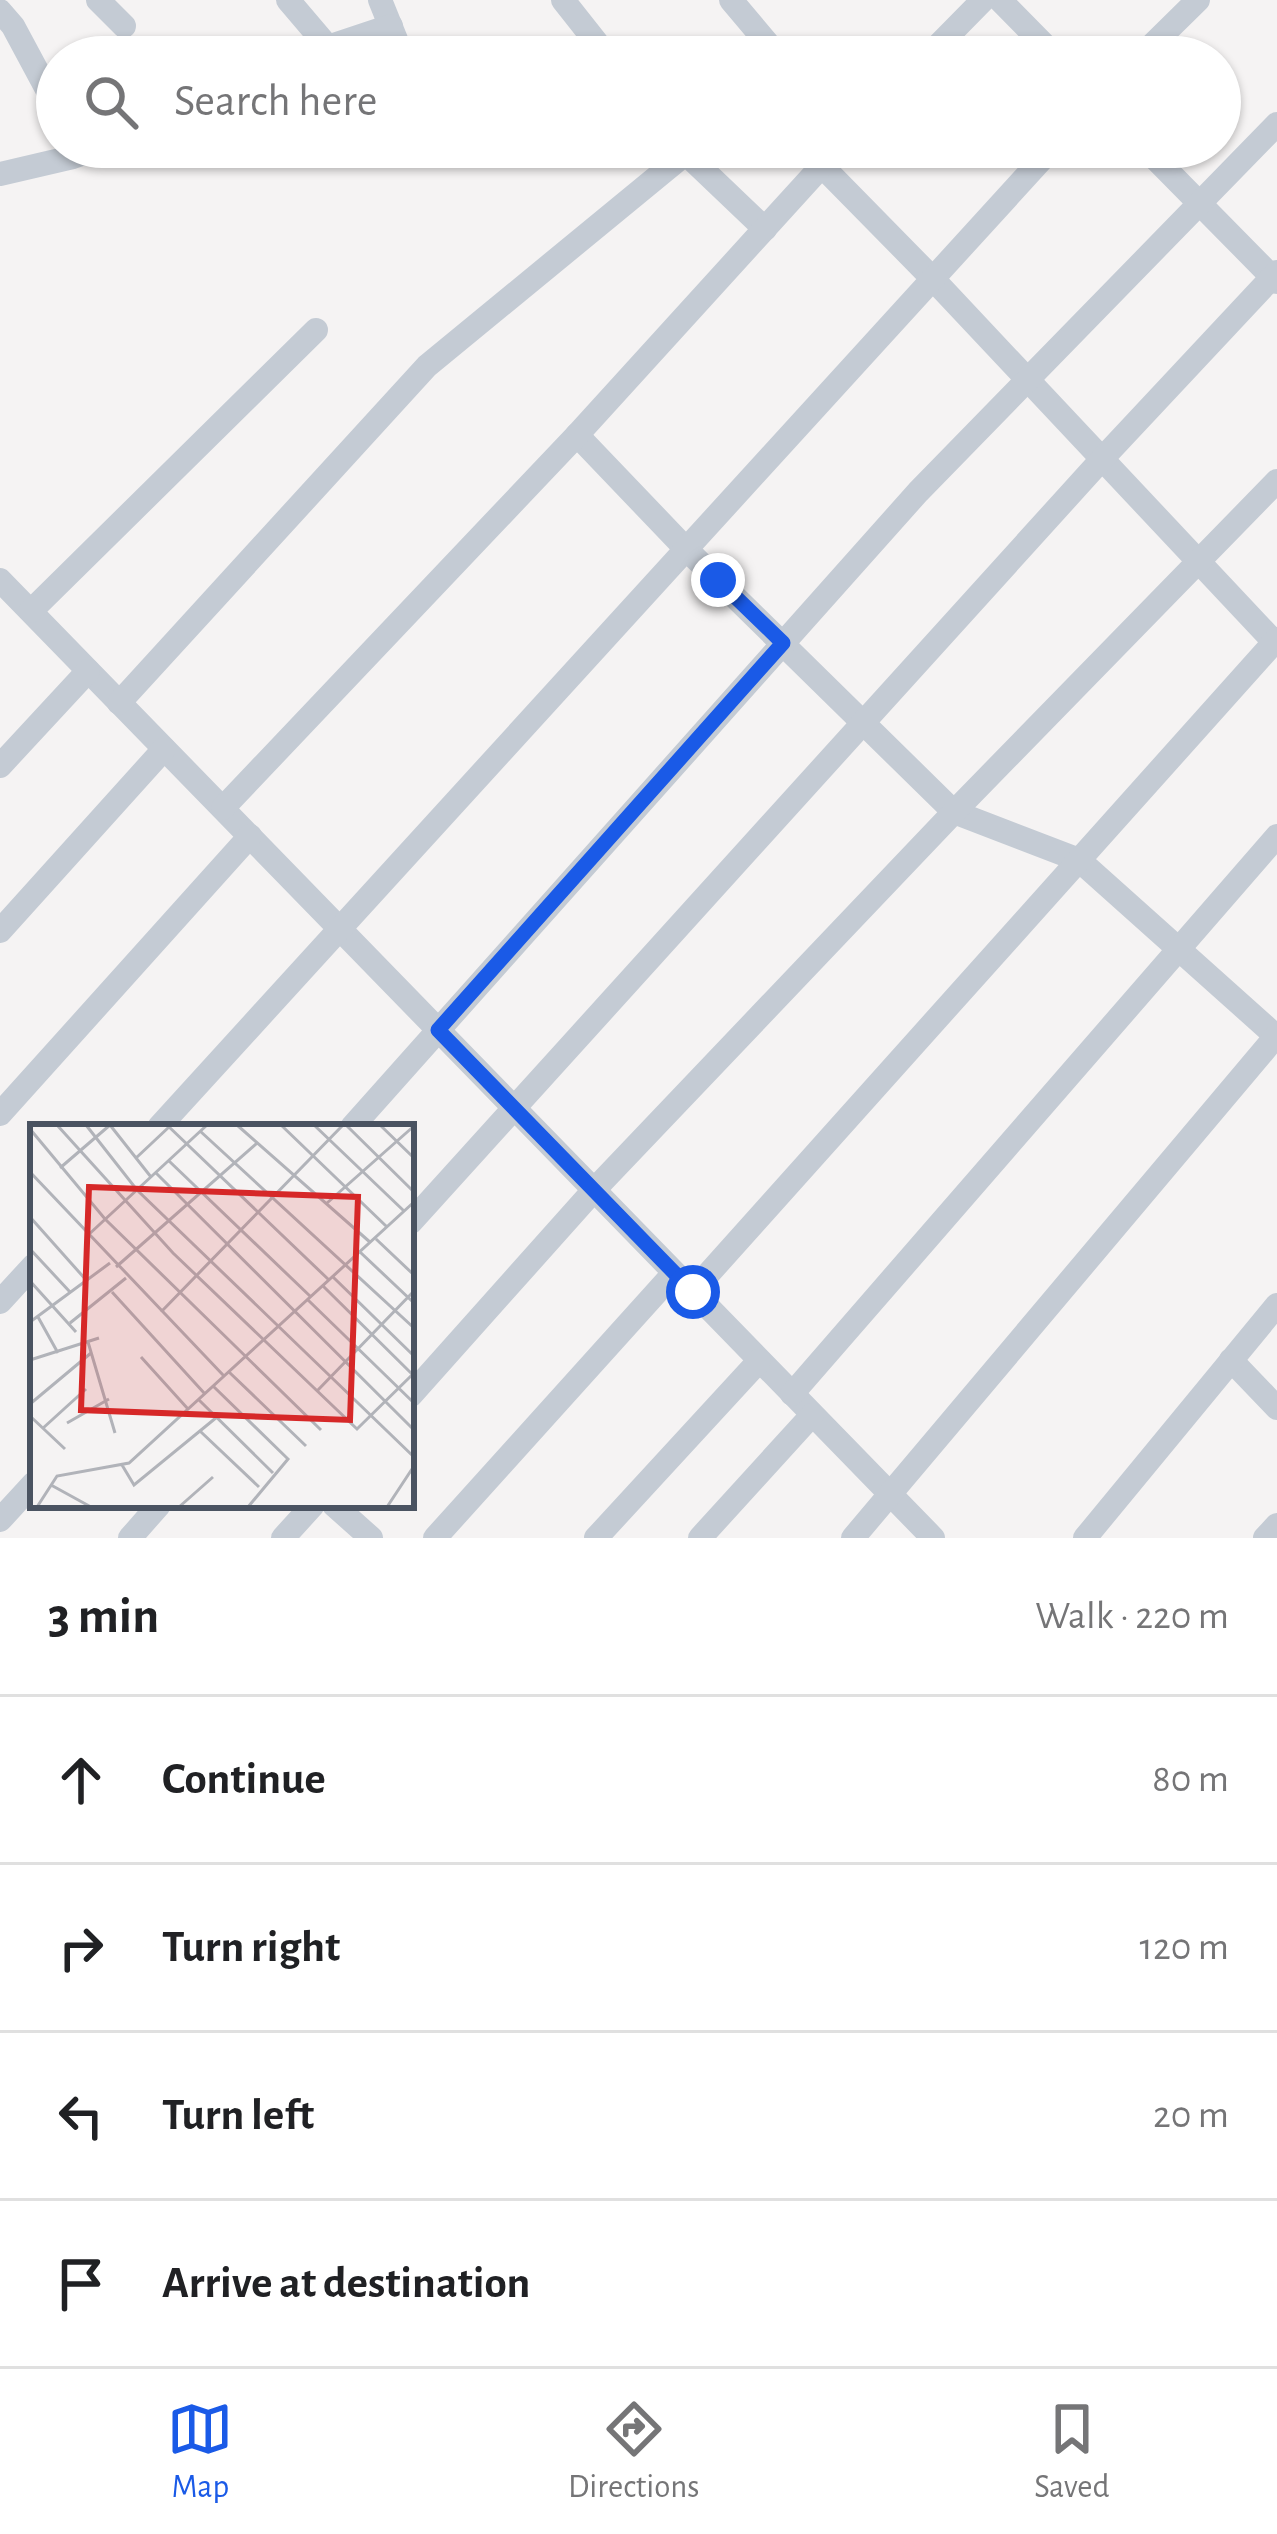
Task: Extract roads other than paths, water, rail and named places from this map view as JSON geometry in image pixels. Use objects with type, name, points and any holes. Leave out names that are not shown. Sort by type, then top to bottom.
[{"type":"street","points":[[98,0],[124,26]]},
{"type":"street","points":[[288,0],[309,36]]},
{"type":"street","points":[[380,0],[395,36]]},
{"type":"street","points":[[563,0],[591,36]]},
{"type":"street","points":[[948,36],[983,0]]},
{"type":"street","points":[[1000,0],[1035,36]]},
{"type":"street","points":[[1161,36],[1198,0]]},
{"type":"street","points":[[739,4],[763,36]]},
{"type":"street","points":[[0,11],[36,69]]},
{"type":"street","points":[[363,36],[391,26]]},
{"type":"street","points":[[1241,161],[1277,124]]},
{"type":"street","points":[[0,174],[36,163]]},
{"type":"street","points":[[119,703],[428,365],[661,168]]},
{"type":"street","points":[[701,168],[765,229]]},
{"type":"street","points":[[223,808],[577,435],[821,168]]},
{"type":"street","points":[[693,1292],[1276,642],[933,279],[840,168]]},
{"type":"street","points":[[162,1124],[1034,168]]},
{"type":"street","points":[[414,1219],[1102,459],[1275,277],[1165,168]]},
{"type":"street","points":[[355,1124],[918,492],[1234,168]]},
{"type":"street","points":[[31,611],[316,330]]},
{"type":"street","points":[[577,435],[954,812],[1079,860],[1277,1036],[853,1538]]},
{"type":"street","points":[[414,1392],[594,1190],[1277,481]]},
{"type":"street","points":[[0,580],[933,1538]]},
{"type":"street","points":[[0,766],[88,670]]},
{"type":"street","points":[[0,932],[164,749]]},
{"type":"street","points":[[0,1114],[250,836]]},
{"type":"street","points":[[792,1394],[1277,836]]},
{"type":"street","points":[[0,1302],[30,1269]]},
{"type":"street","points":[[434,1538],[674,1273]]},
{"type":"street","points":[[1085,1538],[1277,1305]]},
{"type":"street","points":[[596,1538],[760,1360]]},
{"type":"street","points":[[1232,1360],[1277,1408]]},
{"type":"street","points":[[700,1538],[812,1414]]},
{"type":"street","points":[[0,1520],[30,1487]]},
{"type":"street","points":[[130,1538],[156,1508]]},
{"type":"street","points":[[283,1538],[310,1508]]},
{"type":"street","points":[[337,1508],[371,1538]]},
{"type":"street","points":[[1265,1538],[1277,1525]]}]
